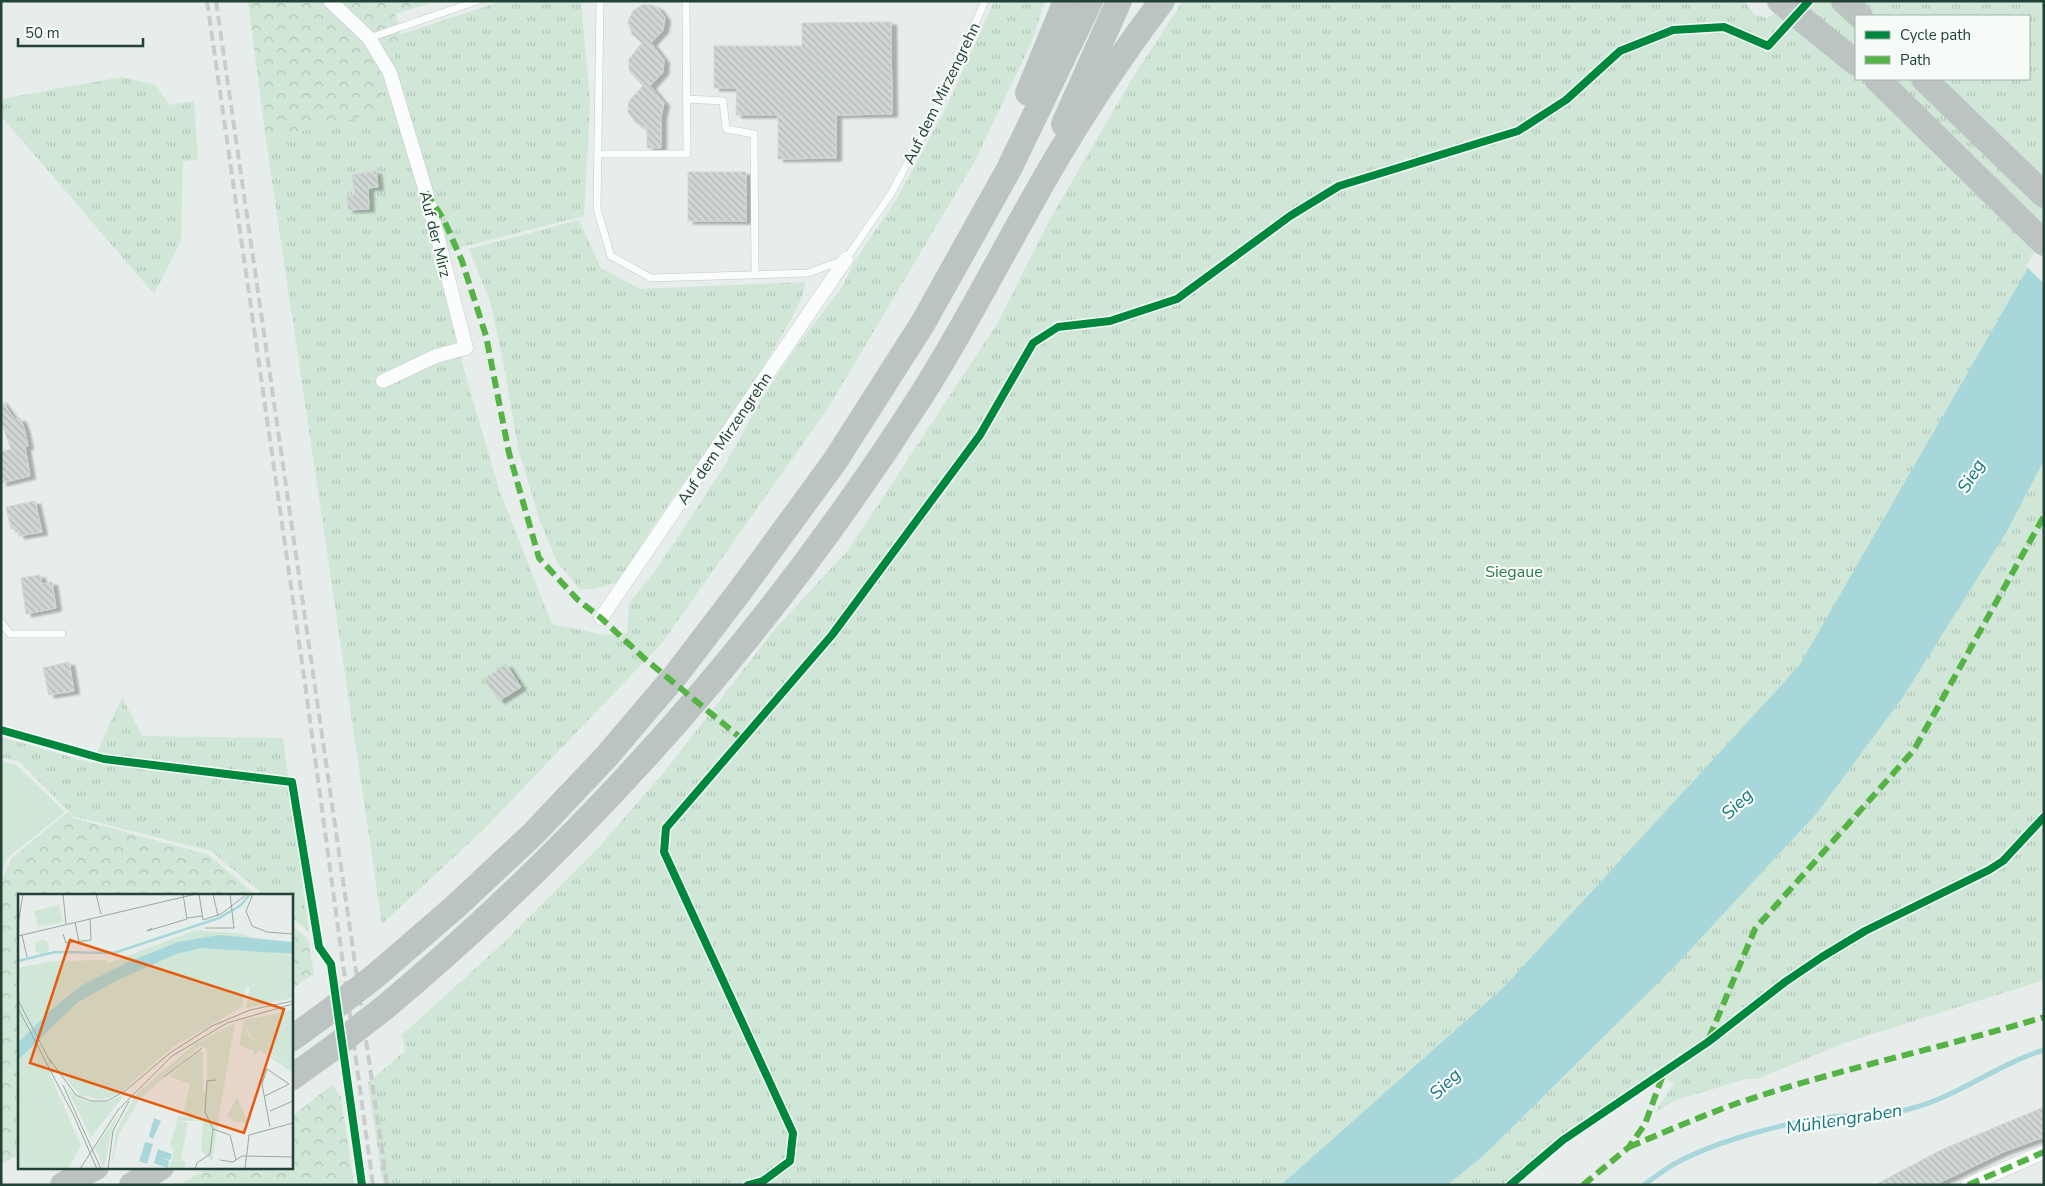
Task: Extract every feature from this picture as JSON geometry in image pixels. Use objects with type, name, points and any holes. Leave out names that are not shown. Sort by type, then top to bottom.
[{"type":"highway","points":[[923,323],[997,163],[1066,1]]},
{"type":"highway","points":[[292,1038],[374,976],[455,907],[533,834],[606,757],[675,676],[740,591],[835,460],[923,323],[1010,169],[1090,1]]},
{"type":"highway","points":[[1027,209],[1119,1]]},
{"type":"highway","points":[[292,1077],[384,1008],[482,923],[576,833],[665,737],[733,654],[811,555],[863,484],[922,395],[977,303],[1027,209],[1103,85],[1162,1]]},
{"type":"highway","points":[[1844,1],[1859,15]]},
{"type":"highway","points":[[1788,3],[1855,57]]},
{"type":"highway","points":[[1788,3],[1855,62]]},
{"type":"highway","points":[[1878,80],[2044,243]]},
{"type":"highway","points":[[1925,80],[2044,195]]},
{"type":"highway","points":[[64,1185],[94,1168]]},
{"type":"highway","points":[[132,1185],[159,1168]]},
{"type":"street","name":"Auf der Mirz","points":[[330,1],[369,38],[390,73],[426,192],[466,348],[436,356],[384,381]]},
{"type":"street","name":"Auf dem Mirzengrehn","points":[[602,618],[846,259]]},
{"type":"street","points":[[1968,1185],[2044,1152]]},
{"type":"lane","points":[[369,38],[477,1]]},
{"type":"lane","points":[[600,1],[600,154],[597,209],[611,256],[651,278],[808,272],[846,259]]},
{"type":"lane","points":[[600,154],[687,154],[686,1]]},
{"type":"lane","name":"Auf dem Mirzengrehn","points":[[846,259],[892,192],[944,94],[986,1]]},
{"type":"lane","points":[[687,99],[723,101],[726,129],[754,134],[755,274]]},
{"type":"lane","points":[[1,622],[10,634],[62,634]]},
{"type":"green space","points":[[248,1],[437,1],[395,14],[401,34],[377,113],[266,140]]},
{"type":"green space","points":[[503,1],[581,1],[590,102],[584,216],[434,254],[468,384],[500,492],[552,624],[605,635],[627,633],[629,603],[657,568],[691,517],[725,465],[762,398],[798,345],[844,284],[854,262],[898,197],[948,104],[994,1],[1045,1],[1031,43],[975,161],[828,408],[662,643],[484,829],[382,924],[266,140],[377,113],[401,34]]},
{"type":"green space","name":"Siegaue","points":[[1183,1],[1744,1],[1755,15],[1767,18],[1792,1],[2044,1],[2044,980],[1847,1042],[1757,1079],[1746,1079],[1674,1101],[1655,1113],[1674,1083],[1664,1078],[1572,1138],[1518,1185],[383,1185],[368,1083],[405,1051],[402,1035],[499,947],[599,847],[665,771],[775,629],[849,549],[997,324],[1050,219],[1133,77]]},
{"type":"green space","points":[[122,77],[156,85],[169,105],[194,101],[198,159],[183,162],[181,241],[154,294],[1,116],[1,99]]},
{"type":"green space","points":[[579,220],[601,268],[640,289],[805,282],[801,299],[769,357],[655,524],[618,582],[594,589],[580,589],[557,562],[541,524],[518,449],[504,366],[490,301],[469,249]]},
{"type":"green space","points":[[122,697],[142,736],[283,738],[309,932],[292,918],[292,894],[263,894],[211,851],[73,816],[20,762],[1,757],[1,737],[92,763]]},
{"type":"green space","points":[[1,761],[16,765],[65,812],[8,857],[1,873]]},
{"type":"green space","points":[[68,812],[74,818],[209,855],[254,894],[18,894],[18,1156],[1,1164],[1,881],[12,858]]},
{"type":"green space","points":[[292,926],[308,939],[314,974],[292,988]]},
{"type":"green space","points":[[332,1085],[341,1097],[354,1185],[179,1185],[207,1168],[292,1168],[292,1116]]},
{"type":"water","name":"Sieg","points":[[2044,240],[2044,460],[2007,531],[1903,697],[1816,814],[1676,965],[1483,1156],[1447,1185],[1281,1185],[1505,986],[1799,666]]},
{"type":"pier","points":[[2044,237],[2044,284],[2026,266]]},
{"type":"building","points":[[642,5],[652,5],[658,8],[665,18],[663,30],[651,43],[664,60],[663,72],[650,86],[664,103],[661,117],[661,148],[647,148],[647,128],[636,123],[628,112],[629,101],[643,86],[629,70],[629,59],[642,43],[632,34],[628,22],[633,11]]},
{"type":"building","points":[[891,22],[892,114],[836,115],[836,158],[778,159],[778,115],[736,115],[737,88],[714,88],[714,46],[802,46],[802,23]]},
{"type":"building","points":[[376,171],[378,187],[368,188],[369,209],[348,210],[347,196],[355,195],[352,175]]},
{"type":"building","points":[[688,172],[746,172],[746,221],[688,221]]},
{"type":"building","points":[[1,400],[15,420],[20,418],[24,428],[28,446],[25,447],[30,476],[1,483],[1,452],[11,449],[1,421]]},
{"type":"building","points":[[35,501],[42,532],[19,536],[17,528],[11,529],[6,507]]},
{"type":"building","points":[[40,575],[42,584],[52,582],[56,608],[26,614],[21,578]]},
{"type":"building","points":[[69,662],[74,691],[49,695],[43,668]]},
{"type":"building","points":[[506,664],[521,687],[499,701],[484,679]]},
{"type":"building","points":[[2044,1107],[2044,1137],[2003,1152],[1935,1185],[1875,1185],[1941,1150]]},
{"type":"waterway","name":"Mühlengraben","points":[[1644,1185],[1678,1162],[1732,1140],[1794,1123],[1840,1116],[1903,1111],[1947,1095],[2011,1063],[2044,1050]]},
{"type":"railway","points":[[207,1],[305,684],[373,1185]]},
{"type":"railway","points":[[216,1],[387,1185]]},
{"type":"marked path","points":[[426,192],[444,220],[462,261],[486,336],[509,453],[539,558],[578,600],[601,618],[645,659],[742,739]]},
{"type":"marked path","points":[[1709,1038],[1755,929],[1914,750],[2044,516]]},
{"type":"marked path","points":[[1629,1147],[1710,1113],[1776,1091],[2044,1017]]},
{"type":"marked path","points":[[1583,1185],[1629,1147],[1645,1124],[1664,1072]]},
{"type":"marked path","points":[[1968,1185],[2044,1152]]},
{"type":"cycle path","points":[[748,1185],[763,1181],[790,1161],[793,1133],[664,852],[666,828],[832,635],[980,435],[1033,343],[1058,327],[1110,321],[1177,299],[1290,216],[1339,186],[1518,131],[1566,100],[1620,51],[1673,30],[1724,27],[1768,46],[1809,1]]},
{"type":"cycle path","points":[[1,730],[104,759],[292,782],[319,947],[331,964],[362,1185]]},
{"type":"cycle path","points":[[1510,1185],[1563,1140],[1708,1042],[1785,982],[1822,957],[1865,931],[1989,870],[2003,861],[2044,817]]}]
